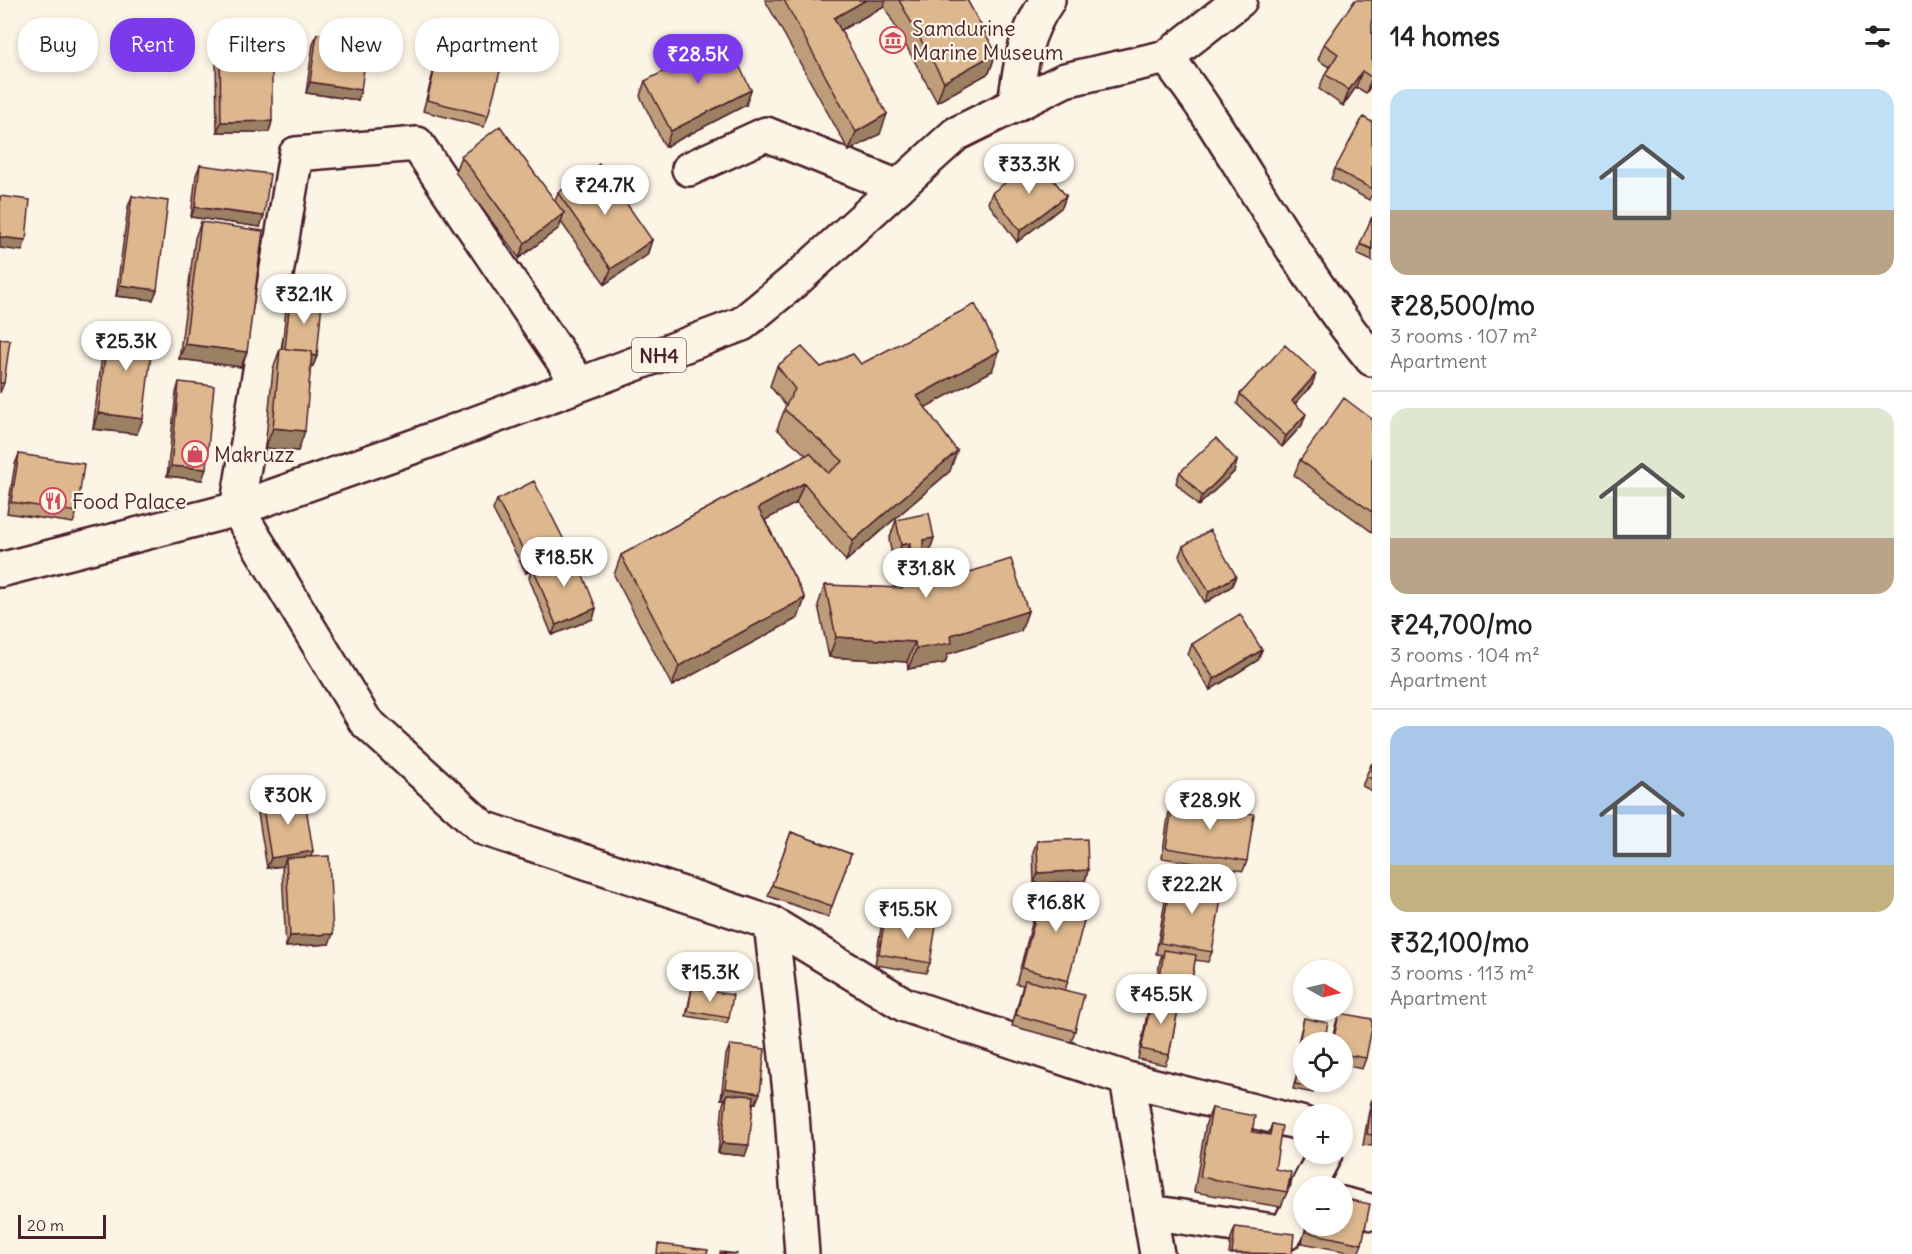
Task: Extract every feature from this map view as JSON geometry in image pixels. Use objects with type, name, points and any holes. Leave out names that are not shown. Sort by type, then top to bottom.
[{"type":"main road","points":[[1015,105],[1024,54],[1036,17],[1048,0]]},
{"type":"main road","name":"NH4","points":[[0,570],[237,509],[416,446],[742,324],[799,277],[956,134],[1065,80],[1167,57],[1240,0]]},
{"type":"main road","points":[[1167,57],[1206,111],[1300,261],[1372,359]]},
{"type":"main road","points":[[689,169],[766,134],[898,187]]},
{"type":"main road","points":[[579,384],[417,144],[296,154],[237,509],[365,721],[483,828],[771,922],[905,1005],[1127,1079],[1293,1121]]},
{"type":"main road","points":[[771,922],[791,1100],[802,1254]]},
{"type":"main road","points":[[1127,1079],[1157,1254]]},
{"type":"main road","points":[[1353,1207],[1372,1213]]},
{"type":"main road","points":[[1150,1212],[1286,1233],[1293,1219]]},
{"type":"building","points":[[784,0],[866,0],[834,18],[887,114],[856,132]]},
{"type":"building","points":[[899,0],[967,0],[996,53],[944,82]]},
{"type":"building","points":[[1355,0],[1372,0],[1372,77],[1362,71],[1349,90],[1325,74],[1338,54],[1324,44]]},
{"type":"building","points":[[317,34],[319,34],[319,72],[364,72],[361,90],[310,82]]},
{"type":"building","points":[[726,39],[751,90],[671,131],[645,81]]},
{"type":"building","points":[[220,72],[272,72],[272,121],[221,122]]},
{"type":"building","points":[[434,72],[500,72],[488,116],[427,100]]},
{"type":"building","points":[[1363,117],[1372,122],[1372,189],[1335,169]]},
{"type":"building","points":[[500,126],[564,213],[525,243],[461,156]]},
{"type":"building","points":[[1037,158],[1066,196],[1020,231],[992,193]]},
{"type":"building","points":[[599,164],[652,240],[611,269],[558,193]]},
{"type":"building","points":[[200,165],[270,174],[264,216],[195,207]]},
{"type":"building","points":[[0,196],[30,200],[26,240],[0,237]]},
{"type":"building","points":[[132,196],[168,201],[157,290],[120,285]]},
{"type":"building","points":[[1372,217],[1372,249],[1360,244]]},
{"type":"building","points":[[201,222],[263,231],[247,352],[185,344]]},
{"type":"building","points":[[290,298],[322,301],[317,356],[312,355],[312,351],[285,349]]},
{"type":"building","points":[[975,304],[999,351],[917,396],[957,451],[853,541],[804,483],[758,508],[805,598],[679,666],[621,555],[810,453],[828,473],[843,461],[784,409],[795,389],[777,366],[802,347],[821,367],[853,354],[861,364]]},
{"type":"building","points":[[109,324],[154,330],[143,419],[98,413]]},
{"type":"building","points":[[0,339],[10,340],[4,383],[0,383]]},
{"type":"building","points":[[1285,345],[1316,374],[1292,401],[1306,414],[1286,436],[1240,394]]},
{"type":"building","points":[[280,349],[312,351],[305,431],[273,428]]},
{"type":"building","points":[[179,382],[214,386],[206,469],[171,466]]},
{"type":"building","points":[[1344,398],[1372,419],[1372,512],[1300,460]]},
{"type":"building","points":[[1216,438],[1237,461],[1202,496],[1180,472]]},
{"type":"building","points":[[19,454],[84,464],[77,512],[11,502]]},
{"type":"building","points":[[534,481],[566,544],[530,563],[497,500]]},
{"type":"building","points":[[929,513],[934,538],[923,540],[923,565],[933,563],[938,582],[1011,559],[1028,611],[951,635],[952,643],[916,649],[915,642],[836,637],[825,585],[903,588],[899,572],[910,569],[910,543],[901,545],[896,520]]},
{"type":"building","points":[[1210,530],[1236,576],[1209,592],[1183,546]]},
{"type":"building","points":[[573,550],[596,608],[556,625],[533,567]]},
{"type":"building","points":[[1240,614],[1262,650],[1214,679],[1192,644]]},
{"type":"building","points":[[1372,763],[1372,779],[1366,776]]},
{"type":"building","points":[[304,795],[313,851],[271,858],[262,802]]},
{"type":"building","points":[[1173,801],[1254,814],[1247,861],[1166,848]]},
{"type":"building","points":[[791,832],[851,854],[832,906],[772,885]]},
{"type":"building","points":[[1087,839],[1088,870],[1038,873],[1037,841]]},
{"type":"building","points":[[329,856],[333,934],[290,936],[286,858]]},
{"type":"building","points":[[1171,879],[1223,887],[1212,952],[1160,943]]},
{"type":"building","points":[[1044,885],[1090,898],[1068,981],[1022,968]]},
{"type":"building","points":[[885,918],[936,926],[930,963],[879,954]]},
{"type":"building","points":[[1164,950],[1196,955],[1190,991],[1159,986]]},
{"type":"building","points":[[1025,980],[1084,995],[1075,1031],[1016,1015]]},
{"type":"building","points":[[692,988],[733,995],[729,1018],[688,1011]]},
{"type":"building","points":[[1153,994],[1180,1000],[1169,1055],[1141,1049]]},
{"type":"building","points":[[1353,1016],[1372,1019],[1366,1058],[1353,1056],[1353,1032],[1335,1032],[1338,1020],[1353,1020]]},
{"type":"building","points":[[1304,1020],[1328,1023],[1326,1032],[1301,1032]]},
{"type":"building","points":[[730,1045],[765,1049],[760,1093],[725,1088]]},
{"type":"building","points":[[727,1094],[754,1096],[749,1145],[722,1143]]},
{"type":"building","points":[[1372,1104],[1372,1135],[1367,1134]]},
{"type":"building","points":[[1212,1108],[1255,1116],[1252,1132],[1270,1135],[1272,1124],[1282,1126],[1275,1169],[1291,1172],[1287,1192],[1200,1177]]},
{"type":"building","points":[[1353,1200],[1370,1204],[1362,1244],[1325,1236],[1353,1236]]},
{"type":"building","points":[[1235,1227],[1293,1234],[1294,1236],[1292,1254],[1232,1253]]},
{"type":"building","points":[[658,1244],[708,1250],[707,1254],[657,1254]]},
{"type":"place","name":"Samdurine Marine Museum","points":[[893,40]]},
{"type":"place","name":"Makruzz","points":[[195,454]]},
{"type":"place","name":"Food Palace","points":[[53,501]]}]
